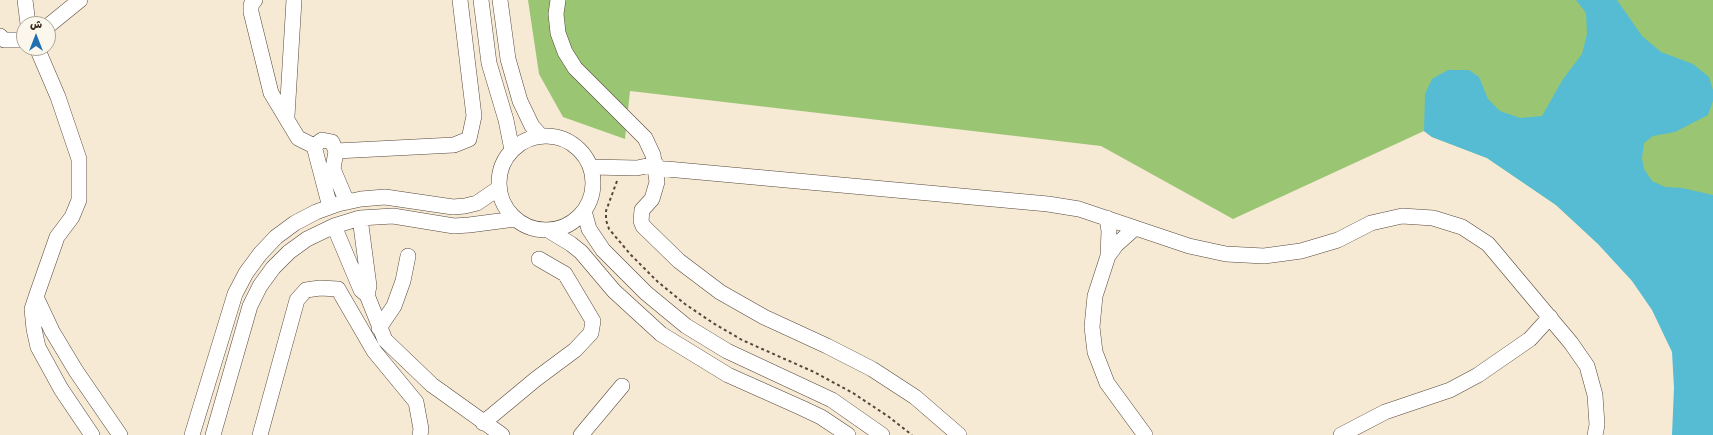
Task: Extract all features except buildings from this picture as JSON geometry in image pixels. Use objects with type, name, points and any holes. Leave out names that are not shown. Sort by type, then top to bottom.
[{"type":"street","points":[[25,0],[27,16]]},
{"type":"street","points":[[56,20],[80,0]]},
{"type":"street","points":[[255,0],[251,5],[251,12],[271,93],[287,116],[298,138],[314,146],[338,204]]},
{"type":"street","points":[[287,116],[294,0]]},
{"type":"street","points":[[336,151],[454,146],[469,139],[474,116],[460,0]]},
{"type":"street","points":[[481,0],[489,63],[506,120],[512,150]]},
{"type":"street","points":[[500,0],[508,59],[520,101],[532,126],[541,136]]},
{"type":"street","points":[[558,0],[556,14],[558,33],[565,52],[575,68],[645,138],[650,146],[656,168],[656,191],[652,199],[642,210],[641,221],[643,226],[679,262],[720,292],[751,310],[872,369],[915,397],[959,435]]},
{"type":"street","points":[[0,36],[4,40],[16,40]]},
{"type":"street","points":[[40,56],[58,96],[78,159],[78,200],[72,217],[57,238],[32,309],[34,329],[38,347],[73,407],[92,435]]},
{"type":"street","points":[[541,136],[553,136],[566,140],[576,147],[585,156],[592,173],[590,201],[584,211],[574,221],[562,227],[548,230],[537,229],[525,225],[515,219],[507,210],[499,188],[500,174],[504,162],[512,150],[525,141],[541,136]]},
{"type":"street","points":[[314,146],[322,140],[332,142],[336,151],[333,170],[338,204],[339,224],[361,290],[367,295],[385,340],[432,385],[483,423],[502,435]]},
{"type":"street","points":[[592,173],[637,168],[656,168],[1048,204],[1079,210],[1189,246],[1226,254],[1264,256],[1301,251],[1338,240],[1372,224],[1402,216],[1433,218],[1462,227],[1488,244],[1550,317],[1587,366],[1595,395],[1598,425],[1596,435]]},
{"type":"street","points":[[592,173],[603,176],[656,168]]},
{"type":"street","points":[[192,435],[227,316],[235,294],[246,273],[260,254],[276,238],[295,223],[338,204],[385,198],[452,208],[477,203],[499,188]]},
{"type":"street","points":[[584,211],[589,229],[603,250],[646,293],[686,326],[727,351],[832,400],[882,435]]},
{"type":"street","points":[[213,435],[242,327],[250,306],[260,286],[273,268],[289,252],[307,239],[339,224],[360,218],[393,216],[454,226],[469,226],[515,219]]},
{"type":"street","points":[[360,218],[369,286],[367,295]]},
{"type":"street","points":[[1107,218],[1109,231],[1108,256],[1095,296],[1092,327],[1096,352],[1107,383],[1145,435]]},
{"type":"street","points":[[1108,256],[1116,245],[1135,228]]},
{"type":"street","points":[[548,230],[581,252],[614,291],[661,334],[728,375],[821,417],[848,435]]},
{"type":"street","points":[[379,328],[394,306],[403,281],[408,256]]},
{"type":"street","points":[[483,423],[536,379],[575,350],[590,333],[593,321],[565,274],[539,260]]},
{"type":"street","points":[[260,435],[297,300],[306,290],[320,288],[338,289],[374,351],[416,402],[421,429],[420,435]]},
{"type":"street","points":[[36,298],[67,357],[120,435]]},
{"type":"street","points":[[1341,435],[1385,412],[1450,390],[1478,375],[1530,339],[1550,317]]},
{"type":"street","points":[[50,368],[67,357]]},
{"type":"street","points":[[581,435],[622,386]]},
{"type":"street","points":[[73,407],[92,394]]},
{"type":"path","points":[[618,174],[606,211],[606,220],[609,230],[658,282],[685,304],[713,323],[742,340],[814,372],[853,393],[889,417],[912,435]]},
{"type":"green space","points":[[528,0],[1713,0],[1713,237],[1597,243],[1556,205],[1487,158],[1432,137],[1424,131],[1233,219],[1101,146],[630,91],[625,139],[563,117],[539,74]]},
{"type":"water","points":[[1576,0],[1617,0],[1642,36],[1661,52],[1693,64],[1709,77],[1713,90],[1713,101],[1708,115],[1675,132],[1653,136],[1644,143],[1642,158],[1644,169],[1652,181],[1665,187],[1682,188],[1713,195],[1713,435],[1672,435],[1674,388],[1672,352],[1652,310],[1632,281],[1597,243],[1556,205],[1487,158],[1432,137],[1424,131],[1425,94],[1432,79],[1448,70],[1469,70],[1479,77],[1488,99],[1500,111],[1520,118],[1542,116],[1563,79],[1582,54],[1587,34],[1586,13]]}]
